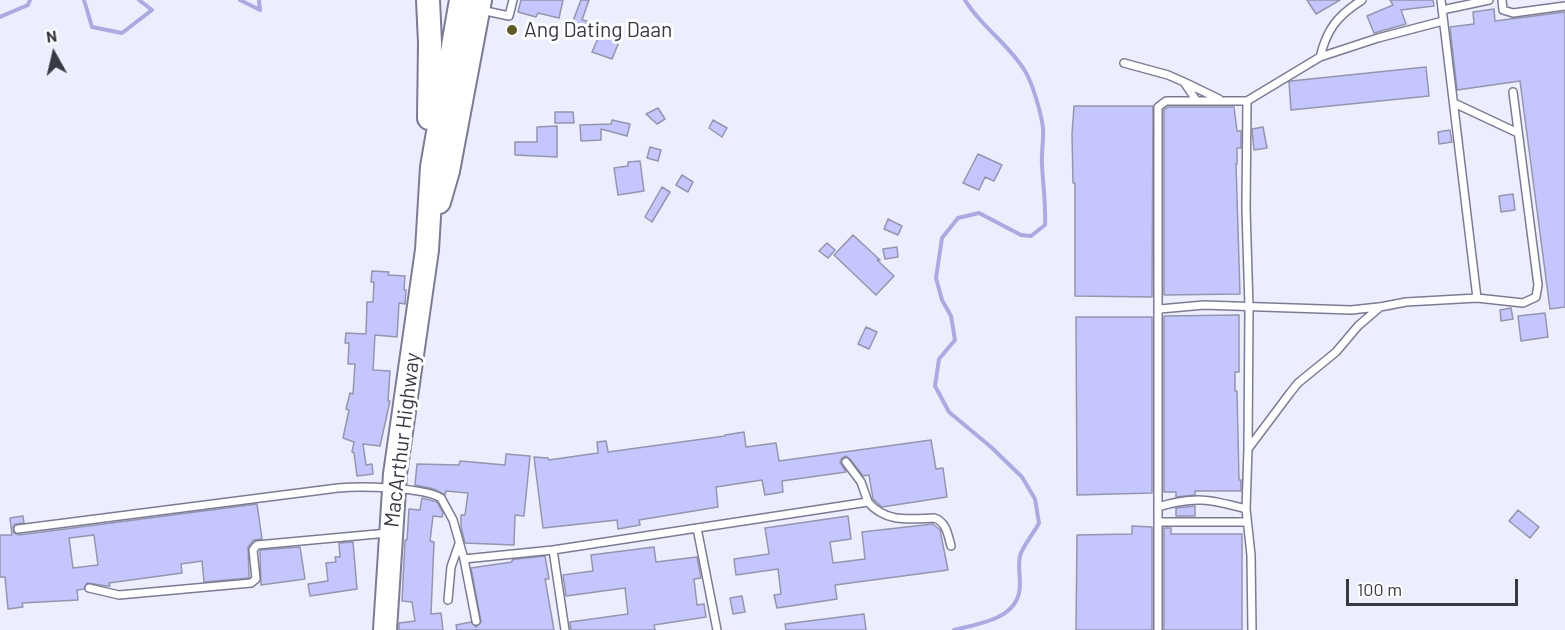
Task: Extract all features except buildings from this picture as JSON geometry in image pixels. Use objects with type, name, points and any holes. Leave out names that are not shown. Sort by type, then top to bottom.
[{"type":"highway","points":[[427,250],[420,205],[429,111],[428,0]]},
{"type":"highway","name":"MacArthur Highway","points":[[386,630],[394,490],[407,380],[427,250],[432,167],[473,3]]},
{"type":"lane","points":[[473,3],[509,16],[513,0]]},
{"type":"lane","points":[[1320,57],[1324,41],[1335,22],[1362,0]]},
{"type":"lane","points":[[1441,0],[1477,298]]},
{"type":"lane","points":[[1442,10],[1489,0]]},
{"type":"lane","points":[[1502,0],[1503,10],[1514,13],[1565,6]]},
{"type":"lane","points":[[1158,630],[1160,309],[1158,109],[1160,104],[1166,101],[1247,101],[1298,68],[1320,57],[1369,40],[1443,21]]},
{"type":"lane","points":[[1124,63],[1168,75],[1221,100]]},
{"type":"lane","points":[[1184,82],[1196,100]]},
{"type":"lane","points":[[1160,309],[1204,305],[1351,310],[1406,302],[1477,298],[1523,303],[1533,300],[1538,292],[1538,285],[1513,92]]},
{"type":"lane","points":[[1247,101],[1246,209],[1249,307],[1246,509],[1251,555],[1252,630]]},
{"type":"lane","points":[[1454,103],[1518,133]]},
{"type":"lane","points":[[1248,449],[1298,383],[1336,352],[1358,326],[1380,307]]},
{"type":"lane","points":[[846,462],[861,482],[868,502],[879,512],[892,518],[939,519],[944,525],[951,546]]},
{"type":"lane","points":[[18,529],[345,487],[426,493],[441,498],[453,520],[464,559],[476,621]]},
{"type":"lane","points":[[1158,507],[1192,499],[1246,509]]},
{"type":"lane","points":[[464,559],[553,550],[868,502]]},
{"type":"lane","points":[[1158,522],[1247,522]]},
{"type":"lane","points":[[697,528],[717,630]]},
{"type":"lane","points":[[89,588],[119,595],[251,583],[256,579],[253,550],[257,545],[391,533]]},
{"type":"lane","points":[[448,600],[451,567],[459,544]]},
{"type":"lane","points":[[553,550],[565,630]]},
{"type":"waterway","points":[[0,17],[28,5],[30,0]]},
{"type":"waterway","points":[[84,0],[92,27],[122,33],[152,10],[139,0]]},
{"type":"waterway","points":[[240,0],[260,10],[259,0]]},
{"type":"waterway","points":[[954,630],[983,623],[1010,609],[1020,588],[1020,556],[1039,523],[1035,499],[1022,477],[949,412],[935,386],[939,359],[955,340],[951,316],[942,300],[936,278],[942,238],[958,218],[979,213],[1021,235],[1031,236],[1045,225],[1043,128],[1034,91],[1018,61],[979,19],[965,0]]},
{"type":"place","name":"Ang Dating Daan","points":[[512,30]]}]
